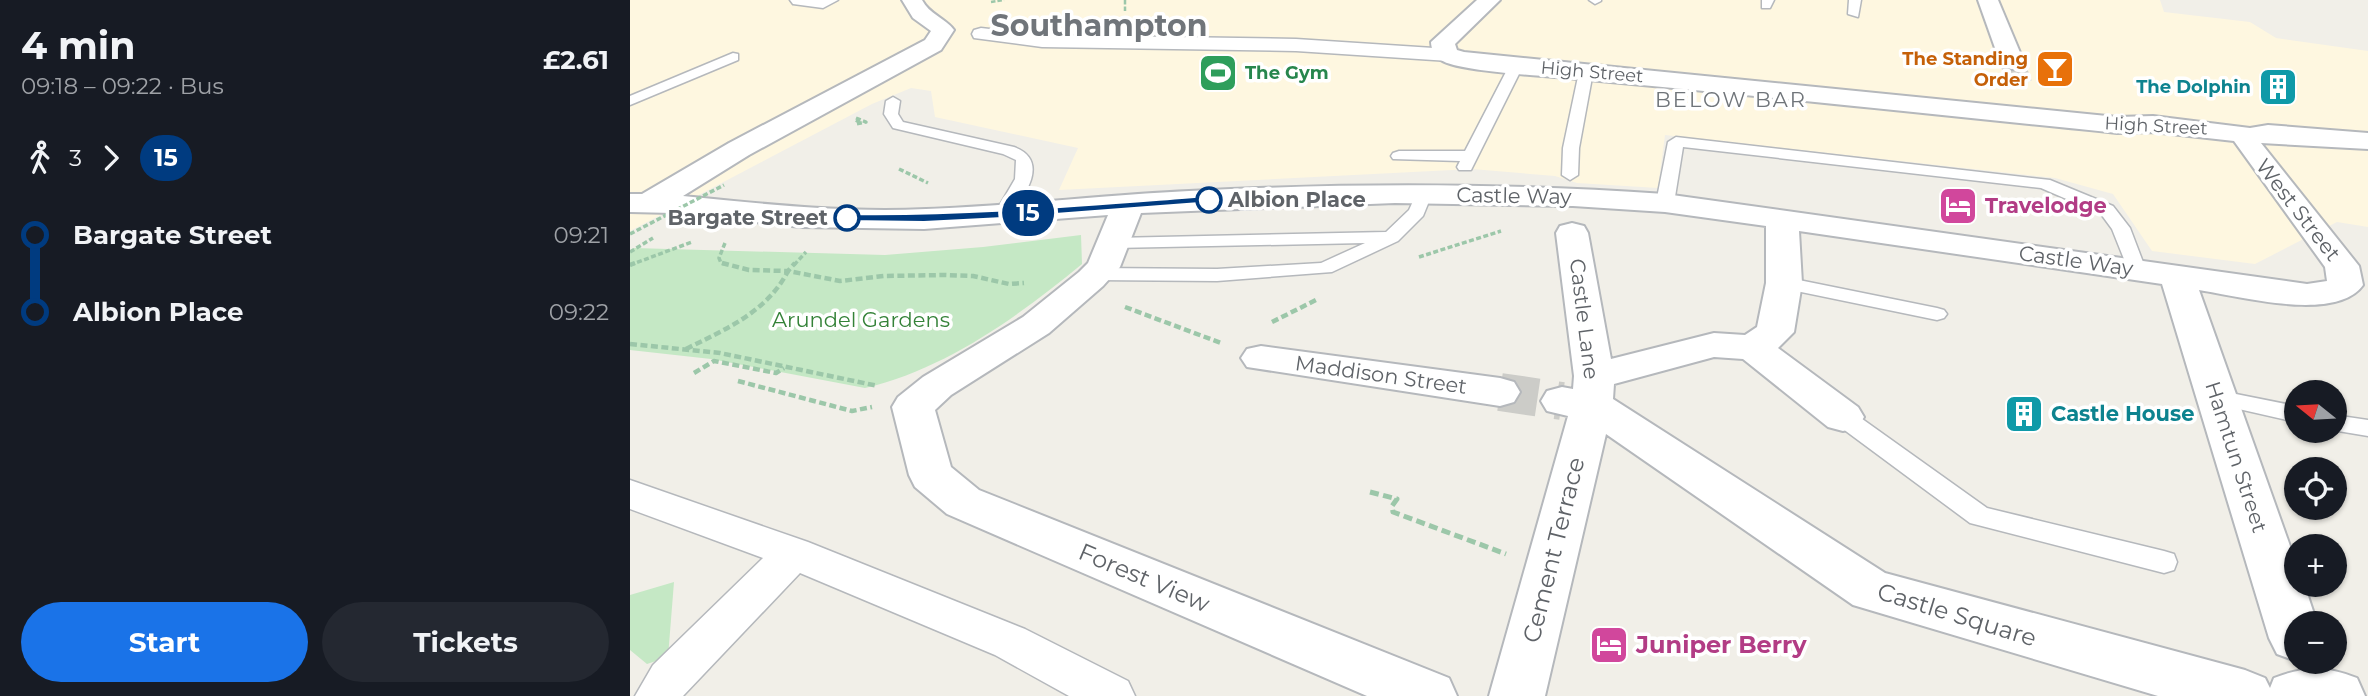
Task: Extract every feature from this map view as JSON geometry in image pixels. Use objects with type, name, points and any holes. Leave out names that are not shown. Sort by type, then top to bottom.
[{"type":"street","points":[[799,0],[829,0]]},
{"type":"street","points":[[640,203],[933,45],[943,30],[922,15],[914,7],[912,0]]},
{"type":"street","points":[[1449,55],[1443,48],[1443,42],[1490,0]]},
{"type":"street","points":[[1988,0],[2011,62]]},
{"type":"street","name":"High Street","points":[[981,34],[1042,40],[1296,45],[1449,55],[1470,61],[1769,88],[1828,97],[2028,104],[2116,125],[2153,124],[2250,136],[2268,133],[2368,141]]},
{"type":"street","name":"West Street","points":[[2250,136],[2248,143],[2255,154],[2342,266],[2356,289]]},
{"type":"street","name":"Castle Way","points":[[640,203],[801,217],[924,219],[1189,200],[1424,194],[1573,197],[1665,203],[2307,295],[2356,289]]},
{"type":"street","points":[[913,407],[937,386],[1036,325],[1103,267],[1129,204]]},
{"type":"street","points":[[1753,348],[1775,332],[1784,283],[1782,219]]},
{"type":"street","name":"Castle Lane","points":[[1572,233],[1583,394]]},
{"type":"street","name":"Hamtun Street","points":[[2157,273],[2217,397],[2287,611]]},
{"type":"street","points":[[1583,394],[1714,345],[1753,348],[1843,417]]},
{"type":"street","name":"Maddison Street","points":[[1262,358],[1500,393]]},
{"type":"street","name":"Cement Terrace","points":[[1517,696],[1549,570],[1583,394]]},
{"type":"street","name":"Castle Square","points":[[1583,394],[1871,590],[2245,696]]},
{"type":"street","name":"Forest View","points":[[913,407],[931,475],[963,502],[1429,696]]},
{"type":"street","points":[[630,494],[794,553],[1010,642],[1112,696]]},
{"type":"street","points":[[657,696],[794,553]]},
{"type":"lane","points":[[1854,14],[1855,0]]},
{"type":"lane","points":[[630,101],[733,57]]},
{"type":"lane","points":[[1399,156],[1468,161],[1516,66]]},
{"type":"lane","points":[[1570,175],[1571,148],[1586,72]]},
{"type":"lane","points":[[893,101],[891,114],[898,125],[1009,150],[1022,156],[1025,174],[1003,215]]},
{"type":"lane","points":[[1665,203],[1676,142],[2044,183],[2107,210],[2157,273]]},
{"type":"lane","points":[[1087,282],[1325,268],[1392,237],[1417,212],[1424,194]]},
{"type":"lane","points":[[1114,243],[1392,237]]},
{"type":"lane","points":[[1784,283],[1937,314]]},
{"type":"lane","points":[[2217,397],[2284,411]]},
{"type":"lane","points":[[1843,417],[1979,516],[2164,562]]},
{"type":"lane","points":[[2347,425],[2368,428]]},
{"type":"path","points":[[899,169],[935,187]]},
{"type":"path","points":[[630,234],[724,185]]},
{"type":"path","points":[[630,252],[660,234]]},
{"type":"path","points":[[630,265],[692,242]]},
{"type":"path","points":[[724,243],[719,258],[721,263],[729,267],[798,271],[820,279],[842,281],[933,275],[975,276],[1005,284],[1052,279],[1087,282],[1262,358]]},
{"type":"path","points":[[686,349],[755,309],[776,290],[788,271],[812,246]]},
{"type":"path","points":[[630,344],[686,349],[900,391],[913,407]]},
{"type":"path","points":[[694,373],[714,361],[776,373],[785,367]]},
{"type":"path","points":[[738,381],[852,411]]},
{"type":"path","points":[[1370,492],[1397,499],[1392,506],[1393,512],[1549,570]]},
{"type":"shaded area","points":[[630,0],[2160,0],[2164,12],[2250,22],[2276,38],[2368,51],[2368,227],[2337,222],[2255,264],[2152,251],[2113,194],[2055,178],[1665,135],[1658,188],[1577,183],[1555,176],[1472,169],[1059,190],[1078,148],[935,117],[931,91],[911,88],[872,104],[630,231]]},
{"type":"green space","name":"Arundel Gardens","points":[[1081,235],[1082,264],[1033,303],[953,354],[924,368],[865,388],[711,359],[630,350],[630,250],[634,248],[885,255]]},
{"type":"green space","points":[[674,582],[668,657],[647,664],[630,650],[630,595]]},
{"type":"tunnel","points":[[2012,62],[2023,92]]},
{"type":"tunnel","points":[[1500,392],[1562,401]]},
{"type":"bus line","name":"15","points":[[847,218],[924,219],[1209,200]]},
{"type":"place","name":"The Standing Order","points":[[2055,69]]},
{"type":"place","name":"The Gym","points":[[1218,73]]},
{"type":"place","name":"The Dolphin","points":[[2278,87]]},
{"type":"place","name":"Albion Place","points":[[1209,200]]},
{"type":"place","name":"Travelodge","points":[[1958,206]]},
{"type":"place","name":"Bargate Street","points":[[847,218]]},
{"type":"place","name":"Castle House","points":[[2024,414]]},
{"type":"place","name":"Juniper Berry","points":[[1609,645]]},
{"type":"district","name":"Southampton","points":[[1099,26]]},
{"type":"district","name":"BELOW BAR","points":[[1731,100]]}]
